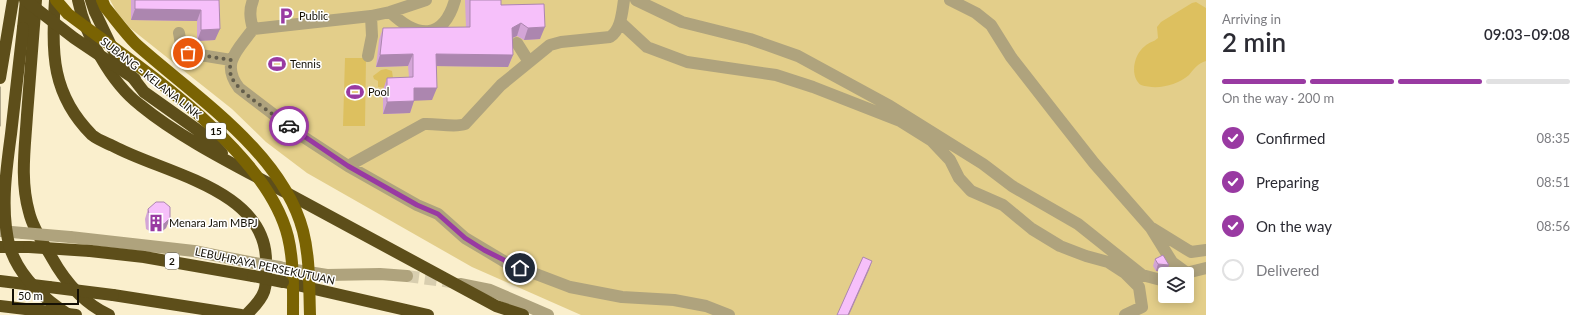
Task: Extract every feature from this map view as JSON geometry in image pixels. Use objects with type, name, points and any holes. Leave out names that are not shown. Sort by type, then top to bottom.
[{"type":"highway","points":[[0,78],[14,0]]},
{"type":"highway","points":[[26,0],[5,182],[4,216],[10,249],[25,276],[40,294],[69,315]]},
{"type":"highway","points":[[26,0],[74,38],[189,116],[216,131]]},
{"type":"highway","points":[[36,0],[23,165],[25,197],[35,229],[59,271],[70,286],[87,302],[109,315]]},
{"type":"highway","points":[[55,0],[52,38],[56,68],[63,93],[80,121],[94,136],[129,154],[179,173],[216,190],[235,203],[250,218],[260,233],[266,254],[266,287],[261,300],[246,315]]},
{"type":"highway","points":[[78,0],[92,42],[117,82],[139,105],[172,128],[232,164],[496,306],[522,315]]},
{"type":"highway","points":[[91,0],[95,12],[116,56],[144,92],[206,136],[232,164]]},
{"type":"highway","name":"LEBUHRAYA PERSEKUTUAN","points":[[0,247],[29,247],[90,251],[144,257],[283,282],[428,315]]},
{"type":"highway","points":[[0,281],[113,295],[241,315]]},
{"type":"highway","points":[[0,306],[76,315]]},
{"type":"main road","name":"SUBANG - KELANA LINK","points":[[55,0],[68,14],[187,104],[216,131],[253,171],[269,193],[279,213],[287,236],[291,256],[293,315]]},
{"type":"main road","name":"15","points":[[102,0],[105,7],[135,43],[235,130],[275,172],[292,203],[303,230],[309,268],[310,315]]},
{"type":"lane","points":[[253,0],[250,8],[250,19],[253,29]]},
{"type":"lane","points":[[426,0],[390,12],[371,16],[253,29],[231,60],[229,70],[232,79],[239,88],[302,136],[348,166],[417,205],[438,214],[465,238],[507,263],[570,287],[622,297],[674,300],[706,306],[729,315]]},
{"type":"lane","points":[[390,12],[402,23],[414,30],[433,31],[443,26],[452,11],[455,0]]},
{"type":"lane","points":[[348,166],[424,124],[437,123],[459,126],[465,124],[501,85],[550,45],[561,42],[610,37],[615,34],[620,22],[624,0]]},
{"type":"lane","points":[[636,0],[682,22],[750,39],[798,56],[890,106],[983,164],[1012,186],[1078,224],[1142,275],[1158,279]]},
{"type":"lane","points":[[950,0],[976,13],[991,25],[1011,57],[1094,163],[1151,228],[1172,262],[1177,267]]},
{"type":"lane","points":[[368,56],[372,36],[371,16]]},
{"type":"lane","points":[[620,22],[647,47],[687,62],[776,75],[813,86],[900,121],[932,141],[950,160],[959,178],[971,191],[1003,205],[1032,229],[1060,246],[1086,256],[1108,262],[1125,273],[1139,287],[1142,307],[1125,315]]},
{"type":"lane","points":[[178,33],[182,50],[188,53],[231,60]]},
{"type":"lane","points":[[517,43],[529,62]]},
{"type":"lane","points":[[1151,228],[1191,252],[1206,250]]},
{"type":"lane","points":[[0,231],[70,237],[194,251],[327,275],[380,274],[407,276]]},
{"type":"lane","points":[[1172,262],[1206,258]]},
{"type":"lane","points":[[1194,271],[1206,268]]},
{"type":"lane","points":[[460,284],[490,290],[548,315]]},
{"type":"shaded area","points":[[110,0],[1206,0],[1206,315],[581,315],[472,267],[307,173],[266,142],[232,109],[130,28],[116,11]]},
{"type":"shaded area","points":[[1196,2],[1206,8],[1206,61],[1194,68],[1189,75],[1178,82],[1160,87],[1141,85],[1137,81],[1134,71],[1134,65],[1138,54],[1147,45],[1158,38],[1157,27],[1161,22]]},
{"type":"shaded area","name":"Pool","points":[[345,58],[366,58],[365,126],[343,126]]},
{"type":"shaded area","points":[[386,69],[392,71],[393,78],[385,88],[378,87],[378,81],[374,79],[373,76],[381,70]]},
{"type":"building","points":[[135,0],[219,0],[220,29],[201,30],[201,10],[135,9]]},
{"type":"building","points":[[470,0],[501,0],[501,5],[544,4],[545,27],[528,28],[521,23],[512,28],[513,55],[436,54],[437,88],[414,88],[414,101],[387,102],[387,78],[413,77],[413,54],[380,55],[383,28],[470,27]]},
{"type":"building","points":[[156,202],[164,202],[170,207],[170,218],[164,224],[156,224],[150,220],[148,209]]},
{"type":"building","points":[[1163,255],[1169,265],[1158,264],[1155,259]]},
{"type":"building","points":[[863,257],[872,261],[848,315],[837,315]]},
{"type":"tunnel","points":[[407,276],[451,282]]},
{"type":"tram line","points":[[0,87],[0,126]]},
{"type":"way so far","points":[[188,53],[231,60],[229,70],[232,79],[239,88],[289,126]]},
{"type":"place","name":"Public","points":[[286,16]]},
{"type":"place","name":"Tennis","points":[[277,64]]},
{"type":"place","name":"Pool","points":[[355,92]]},
{"type":"place","name":"Menara Jam MBPJ","points":[[156,223]]},
{"type":"route","points":[[289,126],[348,166],[417,205],[438,214],[465,238],[484,250],[507,263],[520,268]]}]
